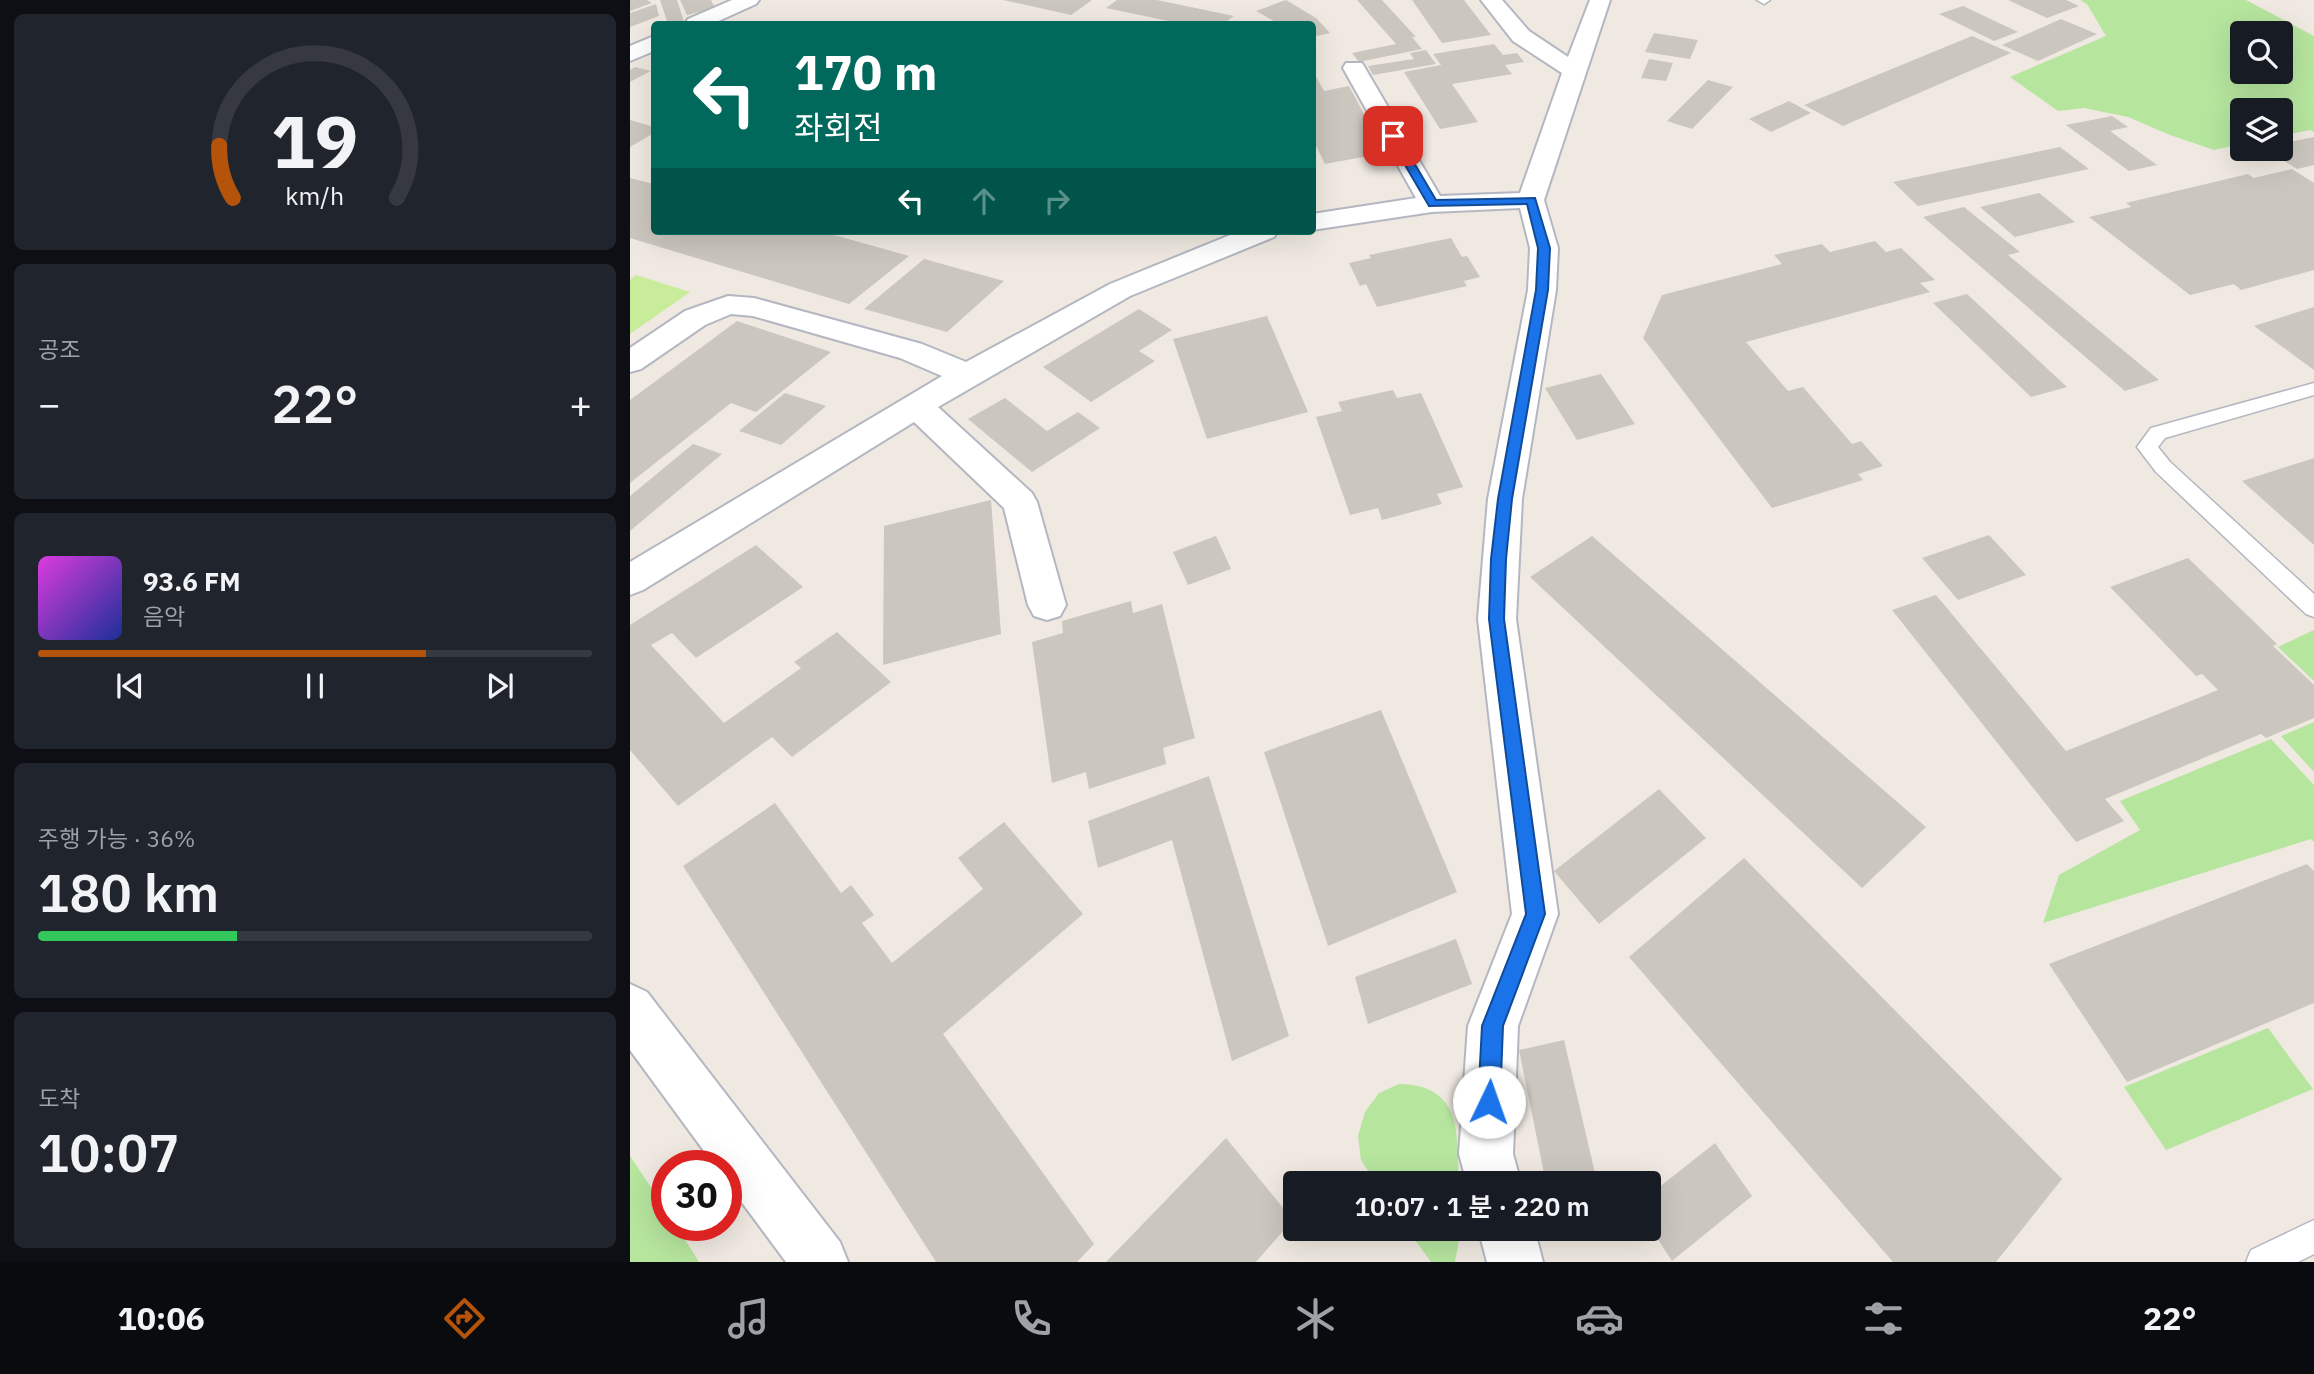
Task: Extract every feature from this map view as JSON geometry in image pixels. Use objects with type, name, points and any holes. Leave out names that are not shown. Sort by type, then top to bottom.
[{"type":"street","points":[[703,21],[750,0]]},
{"type":"street","points":[[1491,0],[1521,36],[1574,71]]},
{"type":"street","points":[[1491,1171],[1486,1154],[1493,1026],[1535,914],[1497,619],[1505,499],[1542,290],[1544,248],[1531,200],[1600,0]]},
{"type":"street","points":[[630,54],[651,44]]},
{"type":"street","points":[[1354,68],[1432,204]]},
{"type":"street","points":[[1316,221],[1432,204],[1531,200]]},
{"type":"street","points":[[630,580],[967,375],[1210,240],[1240,235]]},
{"type":"street","points":[[630,362],[695,318],[728,305],[754,307],[911,351],[967,375]]},
{"type":"street","points":[[917,406],[1020,502],[1047,605]]},
{"type":"street","points":[[630,1009],[820,1262]]},
{"type":"street","points":[[1510,1241],[1516,1262]]},
{"type":"lane","points":[[2314,389],[2158,433],[2147,447],[2163,467],[2314,608]]},
{"type":"lane","points":[[2263,1262],[2314,1236]]},
{"type":"green space","points":[[2080,0],[2246,0],[2286,21],[2230,21],[2230,84],[2293,84],[2293,25],[2314,36],[2314,132],[2310,130],[2293,133],[2293,98],[2230,98],[2230,147],[2214,150],[2128,117],[2084,108],[2058,111],[2010,77],[2106,36],[2087,4]]},
{"type":"green space","points":[[636,275],[690,292],[630,334],[630,280]]},
{"type":"green space","points":[[2314,630],[2314,681],[2278,647]]},
{"type":"green space","points":[[2314,722],[2314,772],[2281,736]]},
{"type":"green space","points":[[2271,739],[2314,785],[2314,842],[2311,839],[2043,923],[2059,875],[2140,830],[2120,801]]},
{"type":"green space","points":[[2268,1028],[2313,1089],[2166,1150],[2124,1087]]},
{"type":"green space","points":[[1399,1084],[1420,1087],[1435,1093],[1446,1103],[1456,1130],[1459,1171],[1368,1171],[1361,1160],[1358,1136],[1365,1112],[1379,1093]]},
{"type":"green space","points":[[630,1156],[651,1187],[651,1241],[686,1241],[699,1262],[630,1262]]},
{"type":"green space","points":[[1416,1241],[1459,1241],[1455,1262],[1431,1262]]},
{"type":"building","points":[[630,0],[647,0],[652,3],[630,11]]},
{"type":"building","points":[[660,0],[677,0],[684,21],[667,21]]},
{"type":"building","points":[[680,0],[711,0],[715,8],[687,15]]},
{"type":"building","points":[[1003,0],[1092,0],[1071,15]]},
{"type":"building","points":[[1117,0],[1157,0],[1234,16],[1227,21],[1169,21],[1106,8]]},
{"type":"building","points":[[1286,0],[1316,18],[1330,33],[1316,36],[1316,21],[1274,21],[1256,11]]},
{"type":"building","points":[[1357,0],[1382,0],[1416,37],[1412,37],[1422,49],[1359,62],[1352,53],[1396,44]]},
{"type":"building","points":[[1412,0],[1464,0],[1491,35],[1442,43]]},
{"type":"building","points":[[2008,0],[2066,0],[2079,6],[2047,18]]},
{"type":"building","points":[[656,4],[659,16],[630,27],[630,13]]},
{"type":"building","points":[[1963,6],[2018,32],[1994,41],[1939,14]]},
{"type":"building","points":[[2061,19],[2097,34],[2038,61],[2002,45]]},
{"type":"building","points":[[1654,33],[1698,40],[1690,59],[1645,52]]},
{"type":"building","points":[[1972,36],[2011,53],[1843,126],[1804,105]]},
{"type":"building","points":[[1494,44],[1503,55],[1517,53],[1524,62],[1505,65],[1512,74],[1452,84],[1478,122],[1440,129],[1404,72],[1441,65],[1433,54]]},
{"type":"building","points":[[1426,50],[1436,64],[1373,75],[1368,66],[1414,59],[1410,53]]},
{"type":"building","points":[[1649,59],[1673,63],[1666,81],[1641,78]]},
{"type":"building","points":[[635,67],[651,71],[630,82],[630,70]]},
{"type":"building","points":[[1316,76],[1324,91],[1349,86],[1385,153],[1325,164],[1316,146]]},
{"type":"building","points":[[1708,80],[1733,87],[1692,129],[1667,121]]},
{"type":"building","points":[[1789,101],[1811,113],[1771,132],[1749,119]]},
{"type":"building","points":[[2112,116],[2128,127],[2110,131],[2157,165],[2129,171],[2066,125]]},
{"type":"building","points":[[630,120],[651,126],[651,135],[630,147]]},
{"type":"building","points":[[2314,137],[2314,165],[2297,169],[2284,161],[2293,161],[2293,141]]},
{"type":"building","points":[[2060,147],[2089,169],[1918,206],[1893,182]]},
{"type":"building","points":[[2292,169],[2314,183],[2314,270],[2241,290],[2234,284],[2190,295],[2089,217],[2131,207],[2126,203],[2248,174],[2254,178]]},
{"type":"building","points":[[630,178],[651,183],[651,235],[834,235],[909,256],[849,304],[630,238]]},
{"type":"building","points":[[2039,193],[2075,222],[2015,237],[1980,207]]},
{"type":"building","points":[[1964,207],[2020,252],[2008,255],[2159,380],[2125,391],[1923,217]]},
{"type":"building","points":[[1451,238],[1462,257],[1467,256],[1480,277],[1464,281],[1467,286],[1377,307],[1366,284],[1360,286],[1349,263],[1371,258],[1369,255]]},
{"type":"building","points":[[1875,241],[1886,252],[1901,248],[1935,280],[1920,283],[1930,292],[1746,342],[1788,391],[1803,387],[1852,444],[1861,441],[1883,466],[1858,474],[1863,480],[1772,508],[1643,338],[1662,295],[1782,264],[1774,255],[1822,244],[1830,252]]},
{"type":"building","points":[[924,259],[1004,281],[947,332],[864,309]]},
{"type":"building","points":[[1967,294],[2067,387],[2031,397],[1933,303]]},
{"type":"building","points":[[2314,307],[2314,370],[2254,326]]},
{"type":"building","points":[[1139,309],[1172,330],[1139,351],[1155,361],[1091,402],[1043,367]]},
{"type":"building","points":[[1267,316],[1308,412],[1207,439],[1173,339]]},
{"type":"building","points":[[737,321],[831,352],[756,412],[731,403],[630,483],[630,400]]},
{"type":"building","points":[[1601,374],[1635,424],[1577,440],[1545,388]]},
{"type":"building","points":[[1393,390],[1397,398],[1421,393],[1463,487],[1437,494],[1442,504],[1382,520],[1378,508],[1350,515],[1316,417],[1342,411],[1338,402]]},
{"type":"building","points":[[785,393],[826,406],[781,445],[739,431]]},
{"type":"building","points":[[1005,398],[1047,431],[1078,412],[1100,428],[1032,472],[968,419]]},
{"type":"building","points":[[693,444],[722,454],[630,531],[630,496]]},
{"type":"building","points":[[2314,458],[2314,545],[2242,481]]},
{"type":"building","points":[[991,500],[1001,634],[883,665],[884,526]]},
{"type":"building","points":[[1989,535],[2026,575],[1958,600],[1922,558]]},
{"type":"building","points":[[1216,536],[1231,569],[1188,585],[1173,552]]},
{"type":"building","points":[[1592,536],[1926,827],[1862,888],[1530,577]]},
{"type":"building","points":[[756,545],[803,587],[696,658],[672,633],[651,645],[724,723],[801,668],[794,662],[837,632],[891,682],[792,757],[772,737],[678,806],[630,750],[630,625]]},
{"type":"building","points":[[2188,558],[2277,644],[2273,646],[2314,685],[2314,718],[2266,738],[2261,734],[2105,799],[2124,821],[2076,842],[1892,610],[1936,595],[2066,751],[2218,690],[2202,674],[2196,676],[2110,587]]},
{"type":"building","points":[[1131,601],[1133,613],[1162,604],[1195,738],[1163,748],[1166,764],[1089,789],[1086,772],[1052,783],[1032,642],[1063,633],[1062,621]]},
{"type":"building","points":[[1381,710],[1457,892],[1328,946],[1264,752]]},
{"type":"building","points":[[1209,776],[1289,1036],[1232,1061],[1172,840],[1098,868],[1088,821]]},
{"type":"building","points":[[1659,789],[1706,838],[1599,924],[1554,871]]},
{"type":"building","points":[[775,803],[841,893],[851,885],[874,915],[862,923],[892,963],[983,889],[958,858],[1004,822],[1083,914],[943,1034],[1094,1244],[1077,1262],[936,1262],[683,866]]},
{"type":"building","points":[[1744,858],[2062,1179],[1996,1262],[1893,1262],[1629,957]]},
{"type":"building","points":[[2307,864],[2314,871],[2314,1003],[2127,1082],[2049,964]]},
{"type":"building","points":[[1456,939],[1472,984],[1368,1024],[1355,977]]},
{"type":"building","points":[[1564,1040],[1595,1171],[1544,1171],[1519,1050]]},
{"type":"building","points":[[1226,1138],[1283,1208],[1283,1231],[1256,1262],[1106,1262]]},
{"type":"building","points":[[1715,1143],[1752,1196],[1672,1261],[1659,1241],[1661,1186]]},
{"type":"route","points":[[1393,136],[1432,204],[1531,200],[1544,248],[1542,290],[1505,499],[1497,619],[1535,914],[1493,1026],[1489,1102]]}]
